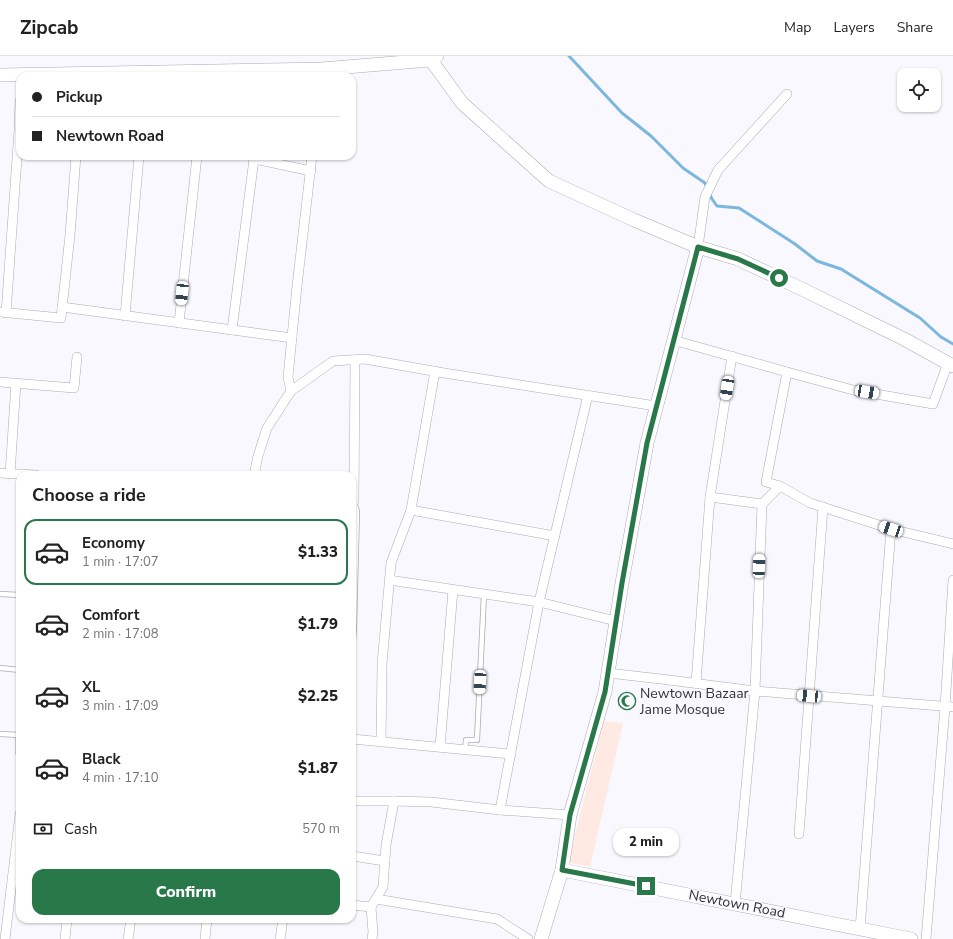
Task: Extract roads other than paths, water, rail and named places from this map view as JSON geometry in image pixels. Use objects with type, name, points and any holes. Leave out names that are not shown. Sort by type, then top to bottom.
[{"type":"street","points":[[329,72],[431,57],[462,103],[549,181],[634,220],[698,247],[738,259],[904,338],[950,364],[933,404],[854,390],[673,340]]},
{"type":"street","points":[[0,75],[16,75]]},
{"type":"street","points":[[541,939],[562,870],[570,815],[605,692],[647,443],[698,247],[705,197],[718,170],[787,94]]},
{"type":"street","points":[[16,160],[3,313],[60,318],[71,220],[76,160]]},
{"type":"street","points":[[125,316],[139,160]]},
{"type":"street","points":[[179,323],[197,160]]},
{"type":"street","points":[[232,330],[254,160]]},
{"type":"street","points":[[259,160],[311,171]]},
{"type":"street","points":[[291,391],[288,378],[312,160]]},
{"type":"street","points":[[62,307],[292,338]]},
{"type":"street","points":[[696,683],[710,496],[732,356]]},
{"type":"street","points":[[0,382],[74,388],[77,357]]},
{"type":"street","points":[[255,471],[267,428],[291,391],[333,362],[365,359],[656,406]]},
{"type":"street","points":[[353,471],[355,360]]},
{"type":"street","points":[[381,742],[382,664],[391,563],[411,510],[435,371]]},
{"type":"street","points":[[787,372],[766,482],[780,486],[810,503],[891,529],[953,544]]},
{"type":"street","points":[[10,474],[16,383]]},
{"type":"street","points":[[500,810],[539,602],[588,395]]},
{"type":"street","points":[[0,473],[16,474]]},
{"type":"street","points":[[736,904],[755,691],[762,504],[780,486]]},
{"type":"street","points":[[710,496],[762,504]]},
{"type":"street","points":[[798,834],[823,507]]},
{"type":"street","points":[[411,510],[555,536]]},
{"type":"street","points":[[860,929],[891,529]]},
{"type":"street","points":[[389,580],[539,602],[616,621]]},
{"type":"street","points":[[926,939],[949,707],[953,580]]},
{"type":"street","points":[[440,747],[453,590]]},
{"type":"street","points":[[608,673],[755,691],[949,707]]},
{"type":"street","points":[[356,740],[511,754]]},
{"type":"street","points":[[356,801],[431,802],[500,810],[570,815]]},
{"type":"street","points":[[372,939],[373,903],[383,887],[386,845],[394,802]]},
{"type":"street","points":[[5,939],[16,847]]},
{"type":"street","points":[[356,857],[385,861]]},
{"type":"street","name":"Newtown Road","points":[[562,870],[912,939]]},
{"type":"street","points":[[356,905],[373,903],[497,919],[528,939]]},
{"type":"street","points":[[65,939],[67,923]]},
{"type":"street","points":[[128,939],[130,923]]},
{"type":"street","points":[[205,939],[207,923]]},
{"type":"street","points":[[280,939],[282,923]]},
{"type":"lane","points":[[356,508],[356,550]]},
{"type":"lane","points":[[0,594],[16,595]]},
{"type":"lane","points":[[465,750],[466,740],[477,740],[484,594]]},
{"type":"lane","points":[[0,668],[16,670]]},
{"type":"lane","points":[[0,734],[16,735]]},
{"type":"waterway","points":[[569,56],[622,113],[651,136],[683,168],[705,183],[707,188]]},
{"type":"waterway","points":[[709,193],[717,206],[739,208],[795,244],[817,261],[841,269],[920,318],[941,337],[953,344]]},
{"type":"place","name":"Newtown Bazaar Jame Mosque","points":[[627,701]]}]
